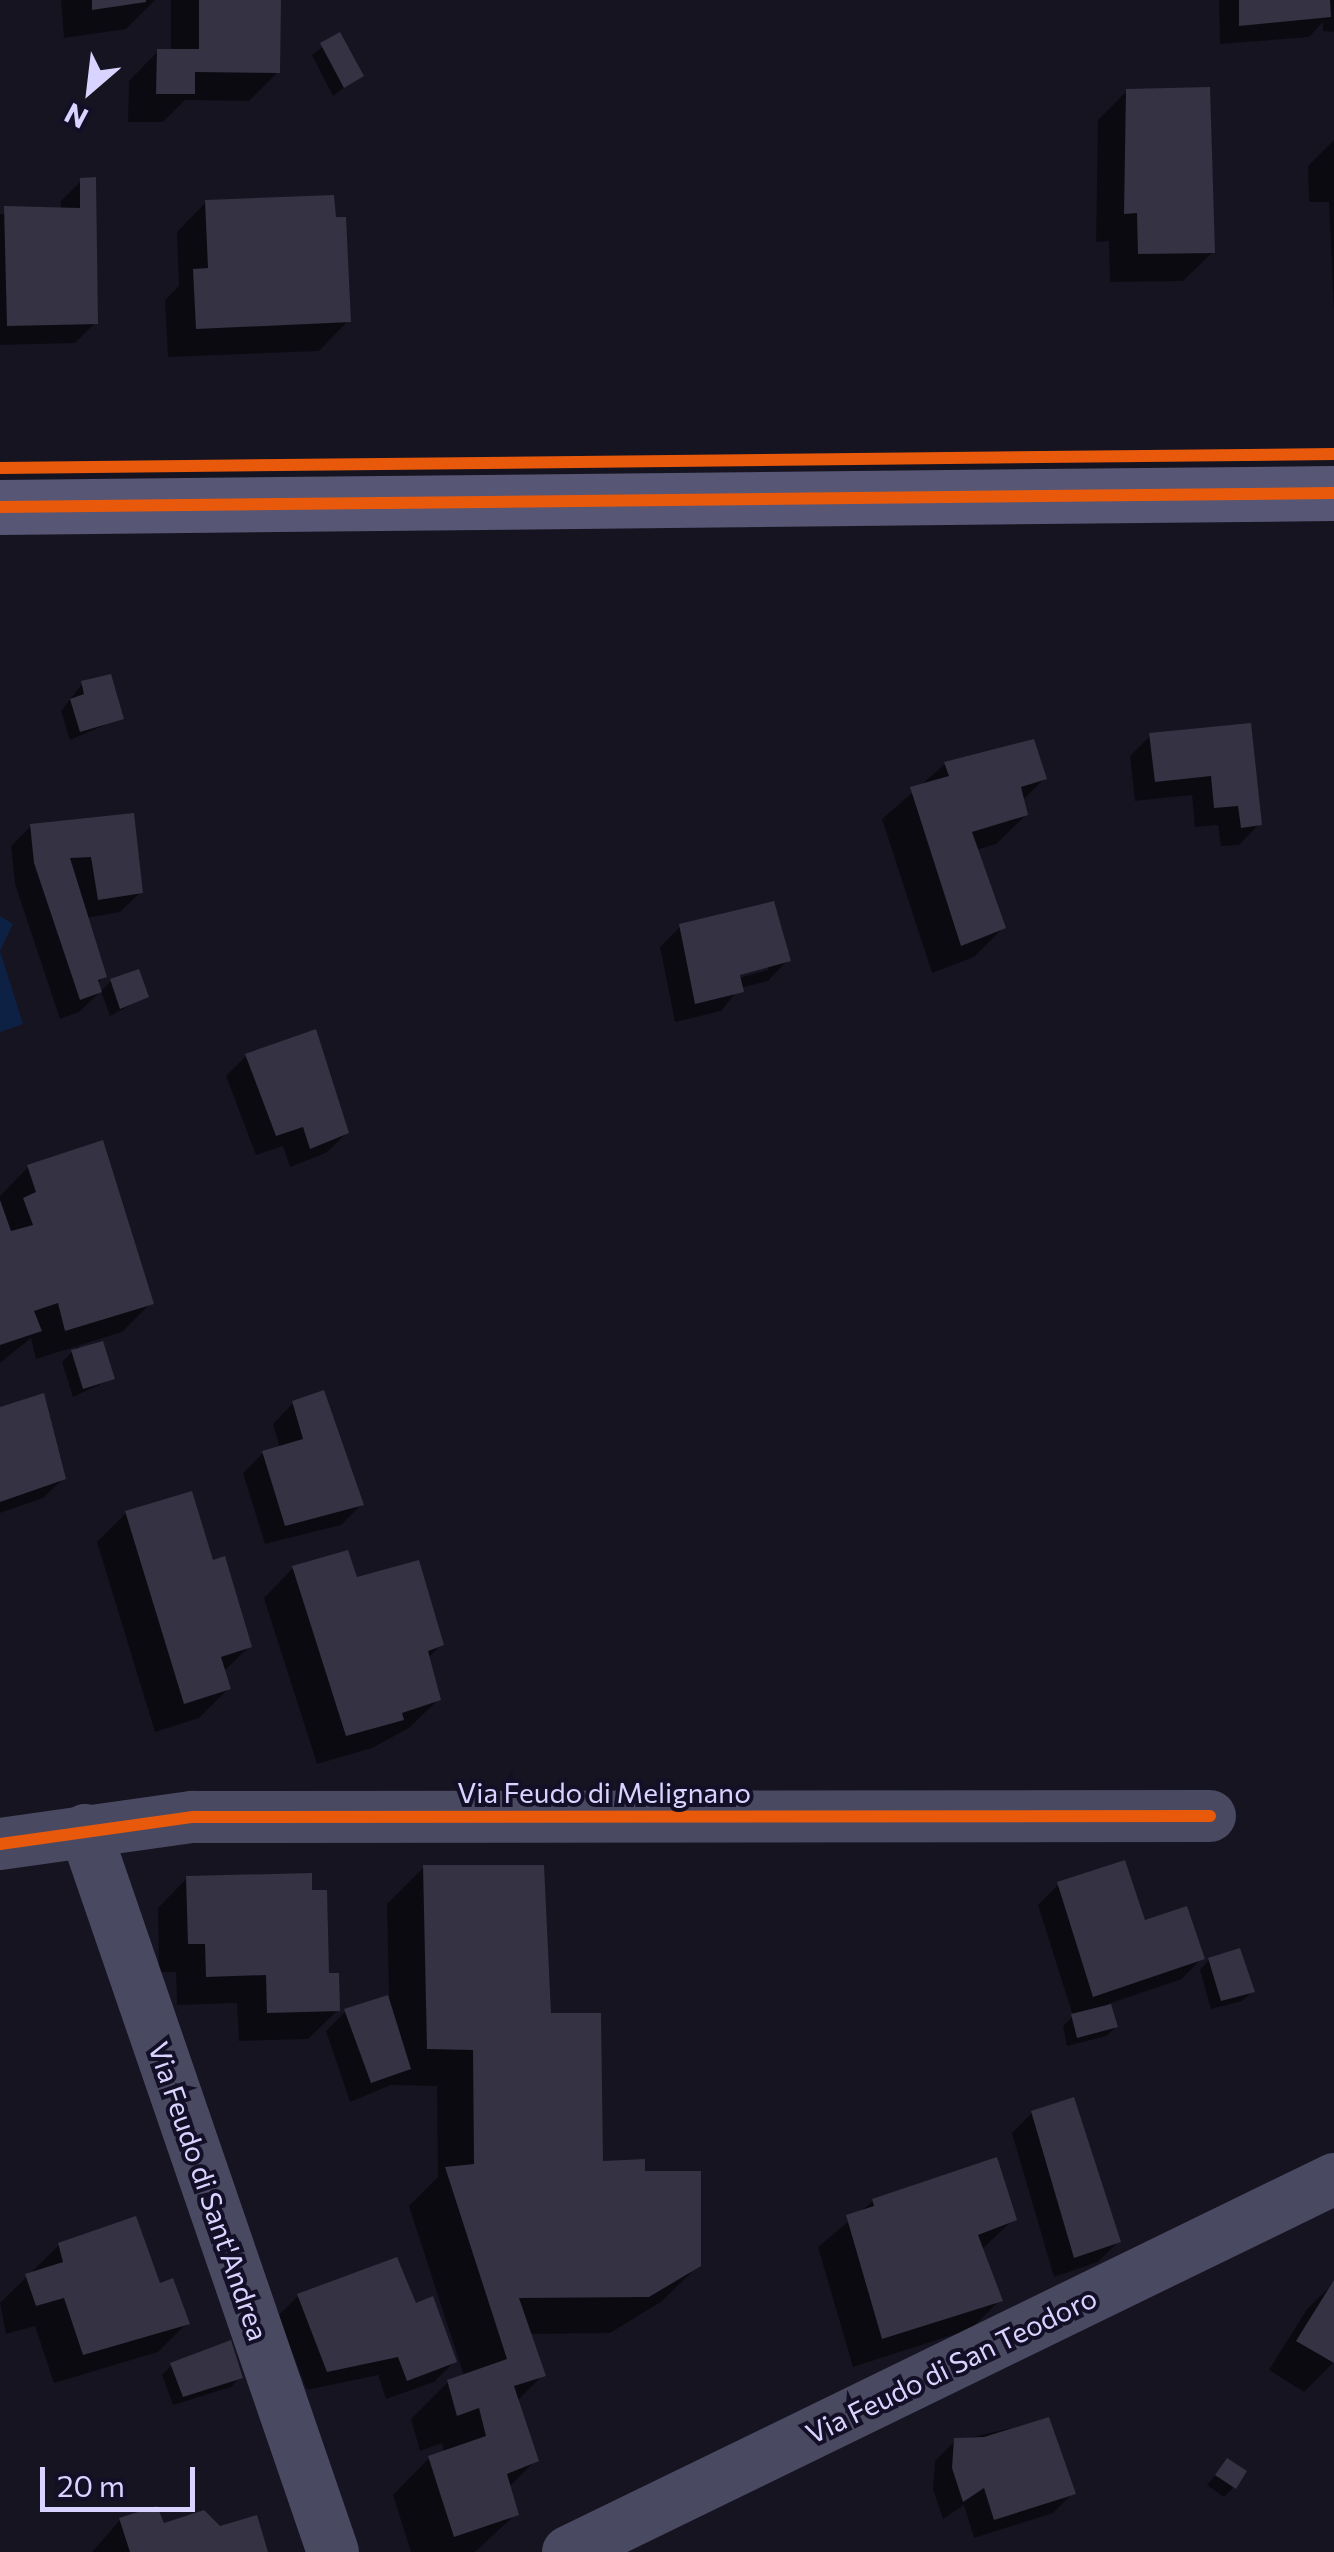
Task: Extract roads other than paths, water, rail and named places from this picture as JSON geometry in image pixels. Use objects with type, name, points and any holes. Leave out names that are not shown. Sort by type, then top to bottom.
[{"type":"street","points":[[0,507],[1334,493]]},
{"type":"street","name":"Via Feudo di Melignano","points":[[0,1844],[192,1817],[1210,1816]]},
{"type":"street","name":"Via Feudo di Sant'Andrea","points":[[85,1830],[333,2552]]},
{"type":"street","name":"Via Feudo di San Teodoro","points":[[568,2552],[1334,2179]]},
{"type":"water","points":[[0,916],[13,924],[0,951]]},
{"type":"water","points":[[0,951],[23,1024],[0,1032]]}]
